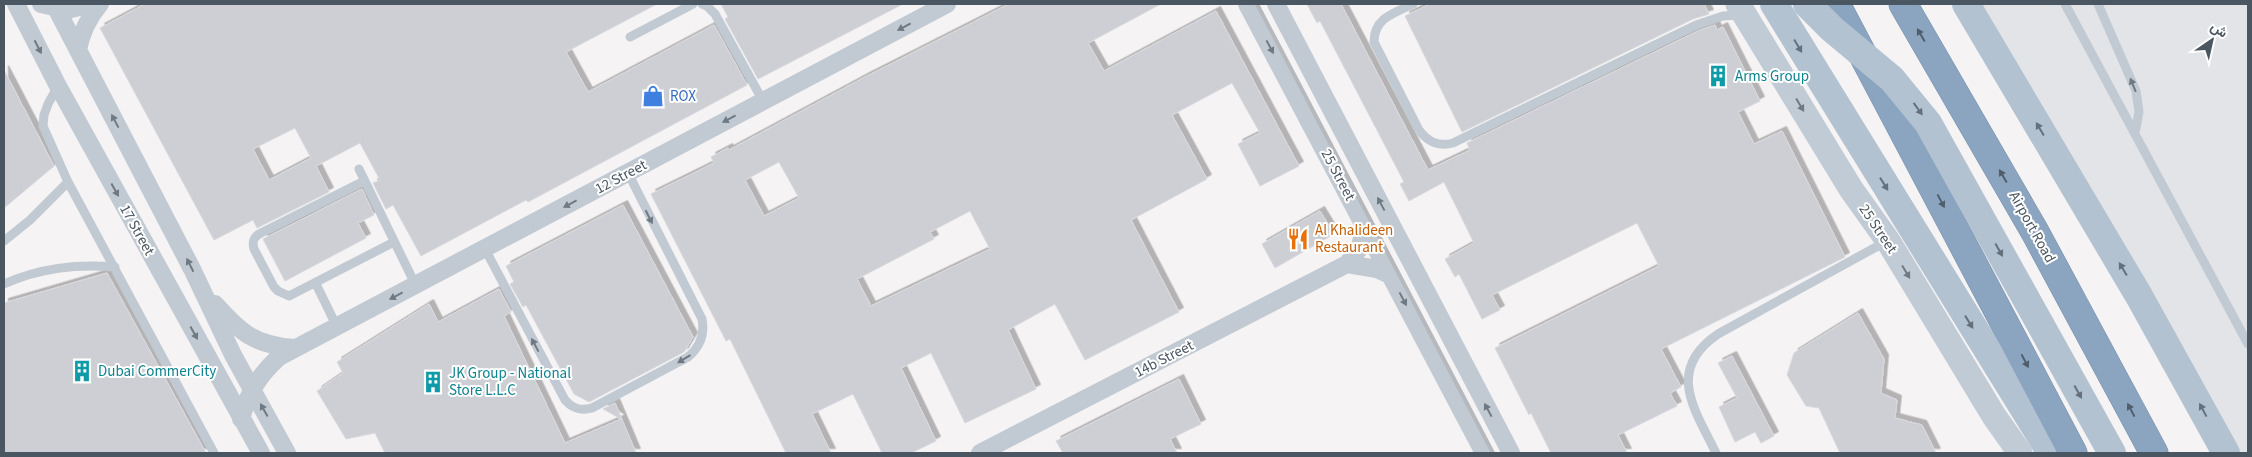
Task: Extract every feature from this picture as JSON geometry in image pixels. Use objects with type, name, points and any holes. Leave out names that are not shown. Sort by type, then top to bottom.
[{"type":"highway","points":[[1836,4],[2074,453]]},
{"type":"highway","name":"Airport Road","points":[[1905,6],[2035,232],[2154,453]]},
{"type":"main road","points":[[1774,4],[2051,453]]},
{"type":"main road","points":[[1806,4],[1832,30],[1892,79],[1928,123],[2112,453]]},
{"type":"main road","points":[[1966,4],[2139,296],[2226,453]]},
{"type":"street","name":"17 Street","points":[[16,4],[58,86],[261,453]]},
{"type":"street","points":[[50,5],[77,8],[91,4]]},
{"type":"street","points":[[78,49],[82,32],[90,16],[100,4]]},
{"type":"street","name":"12 Street","points":[[241,419],[252,388],[264,370],[279,356],[416,286],[947,4]]},
{"type":"street","name":"25 Street","points":[[1247,4],[1484,453]]},
{"type":"street","name":"25 Street","points":[[1276,4],[1511,453]]},
{"type":"street","name":"17 Street","points":[[50,5],[78,49],[202,288],[233,355],[287,453]]},
{"type":"street","name":"25 Street","points":[[1742,10],[1851,189],[1888,241],[1994,416],[2020,453]]},
{"type":"street","name":"14b Street","points":[[980,453],[1347,264],[1359,249],[1365,228]]},
{"type":"street","points":[[1347,264],[1370,267],[1390,275]]},
{"type":"street","points":[[202,288],[232,324],[245,335],[268,345],[294,348]]},
{"type":"street","points":[[1994,416],[2008,453]]},
{"type":"lane","points":[[630,37],[693,4]]},
{"type":"lane","points":[[702,4],[715,14],[763,101]]},
{"type":"lane","points":[[1413,4],[1378,23],[1374,32],[1374,42],[1419,130],[1430,142],[1446,145],[1703,22],[1737,14],[1742,10]]},
{"type":"lane","points":[[2065,4],[2248,344]]},
{"type":"lane","points":[[2098,4],[2136,91],[2139,112],[2135,132]]},
{"type":"lane","points":[[58,86],[48,104],[43,126],[68,182],[214,453]]},
{"type":"lane","points":[[359,169],[416,286]]},
{"type":"lane","points":[[484,249],[565,400],[574,408],[586,410],[610,399],[688,357],[698,347],[703,334],[702,320],[628,173]]},
{"type":"lane","points":[[364,180],[254,238],[252,243],[254,249],[278,292],[289,296],[316,284],[394,242]]},
{"type":"lane","points":[[4,241],[30,220],[68,182]]},
{"type":"lane","points":[[1716,453],[1690,401],[1689,375],[1699,351],[1718,334],[1888,241]]},
{"type":"lane","points":[[4,284],[32,273],[59,267],[87,265],[115,267]]},
{"type":"lane","points":[[316,284],[337,327]]},
{"type":"shaded area","points":[[1972,4],[2248,4],[2248,453],[2231,453],[2038,117],[2041,104],[2021,69],[2007,63]]},
{"type":"building","points":[[145,4],[657,4],[566,52],[588,92],[714,25],[747,85],[528,202],[526,200],[421,256],[393,205],[386,209],[373,183],[380,180],[360,143],[316,166],[329,192],[257,228],[253,220],[214,240],[100,28]],"holes":[[[295,128],[311,158],[269,180],[253,149]]]},
{"type":"building","points":[[721,4],[903,4],[758,79],[725,19],[728,17]]},
{"type":"building","points":[[1009,4],[1161,4],[1088,43],[1104,71],[1216,11],[1299,166],[1260,186],[1238,144],[1260,133],[1232,83],[1172,115],[1207,179],[1131,220],[1179,312],[1085,360],[1055,304],[1008,330],[1036,389],[965,423],[931,353],[901,368],[936,441],[911,453],[882,453],[853,394],[812,414],[831,453],[786,453],[730,339],[726,341],[651,194],[714,163],[711,157],[728,148],[729,150],[865,77]],"holes":[[[779,162],[799,198],[764,216],[745,180]],[[970,211],[990,249],[871,306],[857,279],[934,239],[930,232]]]},
{"type":"building","points":[[1307,4],[1341,4],[1428,170],[1470,150],[1467,143],[1698,31],[1715,25],[1717,30],[1723,27],[1760,101],[1738,112],[1754,144],[1782,131],[1845,257],[1661,349],[1681,387],[1670,393],[1677,406],[1618,435],[1627,453],[1551,453],[1531,413],[1529,415],[1495,348],[1659,266],[1637,223],[1492,295],[1500,310],[1482,319],[1459,274],[1455,277],[1445,259],[1474,243],[1444,182],[1409,201],[1400,184],[1404,182],[1320,21],[1317,23]]},
{"type":"building","points":[[1430,4],[1704,4],[1709,14],[1693,19],[1462,132],[1405,16]]},
{"type":"building","points":[[4,70],[54,166],[4,208]]},
{"type":"building","points":[[362,189],[374,215],[358,223],[366,238],[285,281],[263,239]]},
{"type":"building","points":[[623,205],[693,337],[684,352],[589,402],[574,394],[526,305],[523,307],[510,284],[514,282],[506,266]]},
{"type":"building","name":"Al Khalideen Restaurant","points":[[1320,211],[1334,234],[1275,268],[1262,244]]},
{"type":"building","name":"Dubai CommerCity","points":[[107,273],[206,453],[4,453],[4,303]]},
{"type":"building","name":"JK Group - National Store L.L.C","points":[[499,289],[511,312],[504,316],[565,443],[621,419],[603,409],[615,403],[636,453],[385,453],[375,433],[346,439],[317,391],[343,373],[337,362],[429,304],[438,322]]},
{"type":"building","points":[[1858,313],[1884,359],[1881,393],[1897,400],[1895,418],[1922,425],[1936,453],[1840,453],[1819,408],[1806,406],[1787,375],[1794,353]]},
{"type":"building","points":[[1732,356],[1774,436],[1761,443],[1755,432],[1735,442],[1719,407],[1737,398],[1718,363]]},
{"type":"building","points":[[1179,379],[1201,424],[1170,439],[1177,453],[1063,453],[1056,441]]},
{"type":"railway","points":[[1257,4],[1493,453]]},
{"type":"place","name":"Arms Group","points":[[1718,76]]},
{"type":"place","name":"ROX","points":[[653,96]]},
{"type":"place","name":"Al Khalideen Restaurant","points":[[1298,239]]},
{"type":"place","name":"Dubai CommerCity","points":[[82,371]]},
{"type":"place","name":"JK Group - National Store L.L.C","points":[[433,382]]}]
